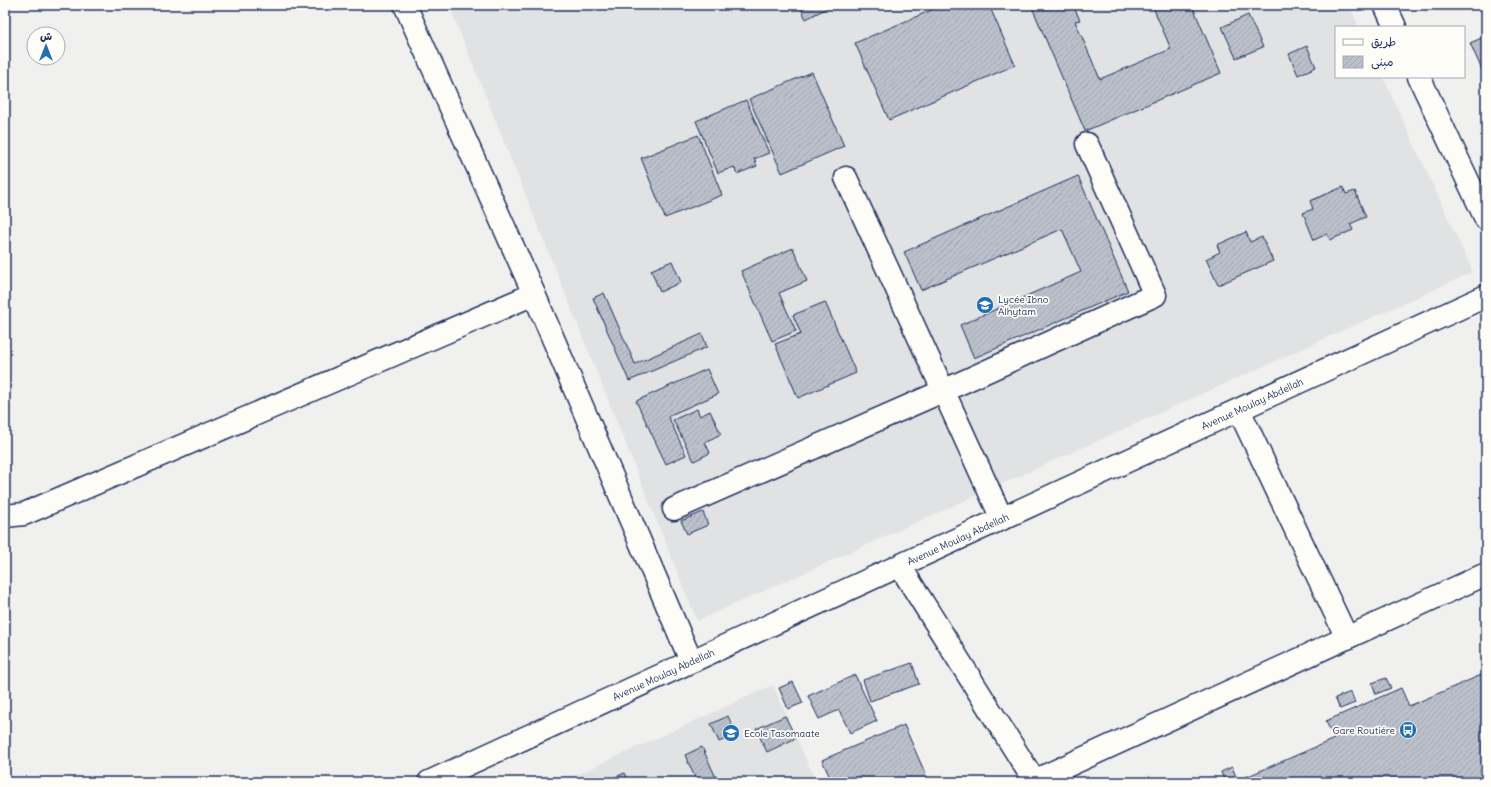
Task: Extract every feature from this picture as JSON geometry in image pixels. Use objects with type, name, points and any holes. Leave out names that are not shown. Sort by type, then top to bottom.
[{"type":"street","points":[[405,5],[534,294],[691,661]]},
{"type":"street","points":[[1385,5],[1395,26]]},
{"type":"street","points":[[1419,78],[1486,219]]},
{"type":"street","points":[[674,509],[944,391],[1155,295],[1087,144]]},
{"type":"street","points":[[846,178],[1002,518]]},
{"type":"street","points":[[5,516],[24,514],[534,294]]},
{"type":"street","name":"Avenue Moulay Abdellah","points":[[443,779],[691,661],[1486,296]]},
{"type":"street","points":[[1239,410],[1347,638]]},
{"type":"street","points":[[900,566],[1035,781],[1486,574]]},
{"type":"shaded area","name":"Lycée Ibno Alhytam","points":[[449,5],[1349,5],[1359,26],[1335,26],[1335,78],[1383,78],[1473,272],[697,621]]},
{"type":"shaded area","name":"Ecole Tasomaate","points":[[773,685],[816,782],[561,782]]},
{"type":"building","points":[[799,5],[833,5],[806,19]]},
{"type":"building","points":[[943,5],[989,5],[1015,65],[889,120],[855,43]]},
{"type":"building","points":[[1031,5],[1073,5],[1080,20],[1075,21],[1100,79],[1171,49],[1152,5],[1192,5],[1221,73],[1085,131]]},
{"type":"building","points":[[1248,15],[1263,47],[1236,58],[1222,27]]},
{"type":"building","points":[[1486,36],[1486,79],[1470,43]]},
{"type":"building","points":[[1307,46],[1316,67],[1298,75],[1289,54]]},
{"type":"building","points":[[812,72],[844,146],[782,173],[749,99]]},
{"type":"building","points":[[746,100],[769,153],[754,159],[757,166],[737,174],[734,167],[718,173],[696,121]]},
{"type":"building","points":[[698,135],[722,195],[665,218],[641,158]]},
{"type":"building","points":[[1078,176],[1128,291],[974,358],[960,325],[1081,272],[1062,229],[921,290],[904,252]]},
{"type":"building","points":[[1343,187],[1346,194],[1355,191],[1366,217],[1350,224],[1353,230],[1330,240],[1327,234],[1314,240],[1303,213],[1313,209],[1310,201]]},
{"type":"building","points":[[1246,232],[1250,242],[1262,237],[1273,261],[1218,285],[1206,259],[1220,252],[1217,245]]},
{"type":"building","points":[[793,248],[807,281],[779,293],[796,331],[772,341],[741,271]]},
{"type":"building","points":[[672,261],[681,282],[660,292],[651,270]]},
{"type":"building","points":[[604,293],[635,364],[702,334],[707,347],[629,381],[593,298]]},
{"type":"building","points":[[825,302],[856,373],[798,398],[775,344],[801,334],[793,315]]},
{"type":"building","points":[[707,369],[718,394],[668,416],[686,455],[666,464],[636,401]]},
{"type":"building","points":[[697,409],[700,416],[710,411],[721,434],[705,442],[710,453],[694,461],[673,420]]},
{"type":"building","points":[[703,512],[708,525],[687,534],[681,521]]},
{"type":"building","points":[[912,663],[919,684],[870,701],[863,680]]},
{"type":"building","name":"Gare Routiére","points":[[1486,673],[1486,782],[1239,782],[1239,780],[1334,739],[1326,721],[1401,688],[1409,706]]},
{"type":"building","points":[[855,675],[877,721],[850,733],[839,710],[819,719],[808,696]]},
{"type":"building","points":[[1386,678],[1391,688],[1376,694],[1372,683]]},
{"type":"building","points":[[793,682],[803,703],[788,709],[779,688]]},
{"type":"building","points":[[1351,692],[1355,703],[1340,709],[1335,698]]},
{"type":"building","points":[[728,716],[736,734],[719,742],[711,724]]},
{"type":"building","points":[[785,716],[796,738],[767,752],[756,729]]},
{"type":"building","points":[[904,725],[929,782],[832,782],[822,760]]},
{"type":"building","points":[[702,747],[718,782],[697,782],[685,755]]},
{"type":"building","points":[[1232,767],[1237,779],[1225,782],[1221,772]]},
{"type":"building","points":[[625,773],[629,782],[603,782]]},
{"type":"place","name":"Lycée Ibno Alhytam","points":[[985,305]]},
{"type":"place","name":"Gare Routiére","points":[[1408,730]]},
{"type":"place","name":"Ecole Tasomaate","points":[[731,733]]}]
